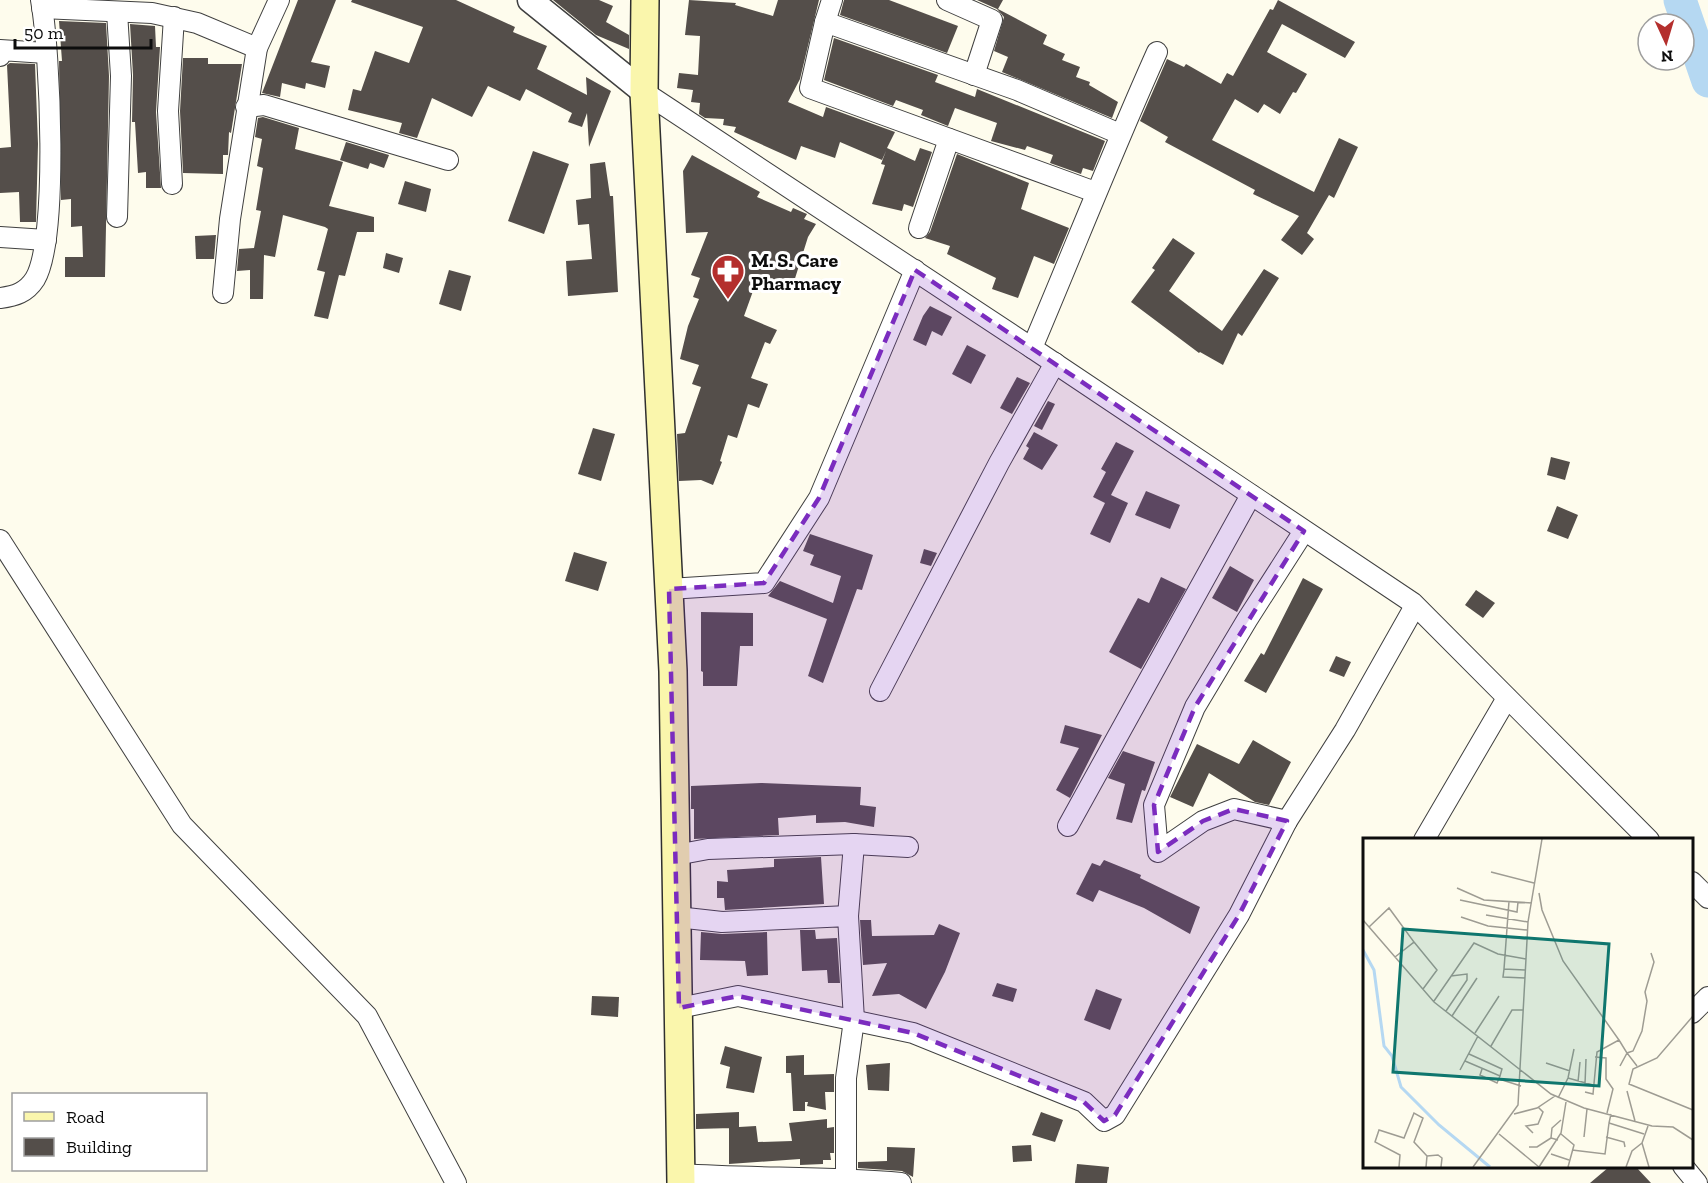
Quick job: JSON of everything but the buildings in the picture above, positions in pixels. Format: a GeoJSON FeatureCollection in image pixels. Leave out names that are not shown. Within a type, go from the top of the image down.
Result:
{"type":"FeatureCollection","features":[{"type":"Feature","properties":{"kind":"main road"},"geometry":{"type":"LineString","coordinates":[[645,0],[644,92],[669,589],[681,1179]]}},
{"type":"Feature","properties":{"kind":"street"},"geometry":{"type":"LineString","coordinates":[[223,293],[246,107],[257,48],[279,0]]}},
{"type":"Feature","properties":{"kind":"street"},"geometry":{"type":"LineString","coordinates":[[530,0],[644,92],[1055,363],[1415,606],[1647,838]]}},
{"type":"Feature","properties":{"kind":"street"},"geometry":{"type":"LineString","coordinates":[[947,0],[992,20],[974,75]]}},
{"type":"Feature","properties":{"kind":"street"},"geometry":{"type":"LineString","coordinates":[[829,1],[810,88],[1095,192]]}},
{"type":"Feature","properties":{"kind":"street"},"geometry":{"type":"LineString","coordinates":[[0,298],[15,296],[27,289],[36,278],[46,240],[49,216],[49,133],[42,4],[117,12],[152,13],[174,17],[197,22],[257,48]]}},
{"type":"Feature","properties":{"kind":"street"},"geometry":{"type":"LineString","coordinates":[[117,12],[121,76],[117,217]]}},
{"type":"Feature","properties":{"kind":"street"},"geometry":{"type":"LineString","coordinates":[[172,184],[168,111],[174,17]]}},
{"type":"Feature","properties":{"kind":"street"},"geometry":{"type":"LineString","coordinates":[[825,22],[974,75],[1120,134]]}},
{"type":"Feature","properties":{"kind":"street"},"geometry":{"type":"LineString","coordinates":[[0,56],[0,50],[46,53]]}},
{"type":"Feature","properties":{"kind":"street"},"geometry":{"type":"LineString","coordinates":[[1032,348],[1075,247],[1095,192],[1158,52]]}},
{"type":"Feature","properties":{"kind":"street"},"geometry":{"type":"LineString","coordinates":[[246,107],[264,105],[448,160]]}},
{"type":"Feature","properties":{"kind":"street"},"geometry":{"type":"LineString","coordinates":[[919,228],[949,139]]}},
{"type":"Feature","properties":{"kind":"street"},"geometry":{"type":"LineString","coordinates":[[0,237],[46,240]]}},
{"type":"Feature","properties":{"kind":"street"},"geometry":{"type":"LineString","coordinates":[[669,589],[764,583],[819,498],[915,270]]}},
{"type":"Feature","properties":{"kind":"street"},"geometry":{"type":"LineString","coordinates":[[880,691],[999,463],[1055,363]]}},
{"type":"Feature","properties":{"kind":"street"},"geometry":{"type":"LineString","coordinates":[[1068,826],[1251,495]]}},
{"type":"Feature","properties":{"kind":"street"},"geometry":{"type":"LineString","coordinates":[[1287,821],[1234,809],[1203,821],[1158,852],[1154,805],[1195,707],[1246,620],[1304,531]]}},
{"type":"Feature","properties":{"kind":"street"},"geometry":{"type":"LineString","coordinates":[[0,540],[182,825],[367,1016],[456,1183]]}},
{"type":"Feature","properties":{"kind":"street"},"geometry":{"type":"LineString","coordinates":[[679,1008],[738,996],[913,1032],[1084,1102],[1104,1121],[1115,1115],[1239,915],[1287,821],[1344,730],[1415,606]]}},
{"type":"Feature","properties":{"kind":"street"},"geometry":{"type":"LineString","coordinates":[[1425,838],[1507,698]]}},
{"type":"Feature","properties":{"kind":"street"},"geometry":{"type":"LineString","coordinates":[[676,855],[708,849],[854,844],[908,847]]}},
{"type":"Feature","properties":{"kind":"street"},"geometry":{"type":"LineString","coordinates":[[846,1180],[846,1078],[854,1020],[848,916],[854,844]]}},
{"type":"Feature","properties":{"kind":"street"},"geometry":{"type":"LineString","coordinates":[[1693,883],[1708,898]]}},
{"type":"Feature","properties":{"kind":"street"},"geometry":{"type":"LineString","coordinates":[[677,917],[722,922],[775,917],[848,916]]}},
{"type":"Feature","properties":{"kind":"street"},"geometry":{"type":"LineString","coordinates":[[1693,1012],[1708,997]]}},
{"type":"Feature","properties":{"kind":"street"},"geometry":{"type":"LineString","coordinates":[[1684,1168],[1696,1183]]}},
{"type":"Feature","properties":{"kind":"street"},"geometry":{"type":"LineString","coordinates":[[681,1179],[736,1178],[901,1183]]}},
{"type":"Feature","properties":{"kind":"highlighted area"},"geometry":{"type":"Polygon","coordinates":[[[915,270],[1304,531],[1195,707],[1154,805],[1158,852],[1203,821],[1234,809],[1287,821],[1239,915],[1115,1115],[1104,1121],[1084,1102],[913,1033],[738,996],[679,1008],[669,589],[764,583],[819,498],[915,270]]]}},
{"type":"Feature","properties":{"kind":"waterway"},"geometry":{"type":"LineString","coordinates":[[1680,0],[1708,81]]}},
{"type":"Feature","properties":{"kind":"place","name":"M. S. Care Pharmacy"},"geometry":{"type":"Point","coordinates":[728,300]}}]}
